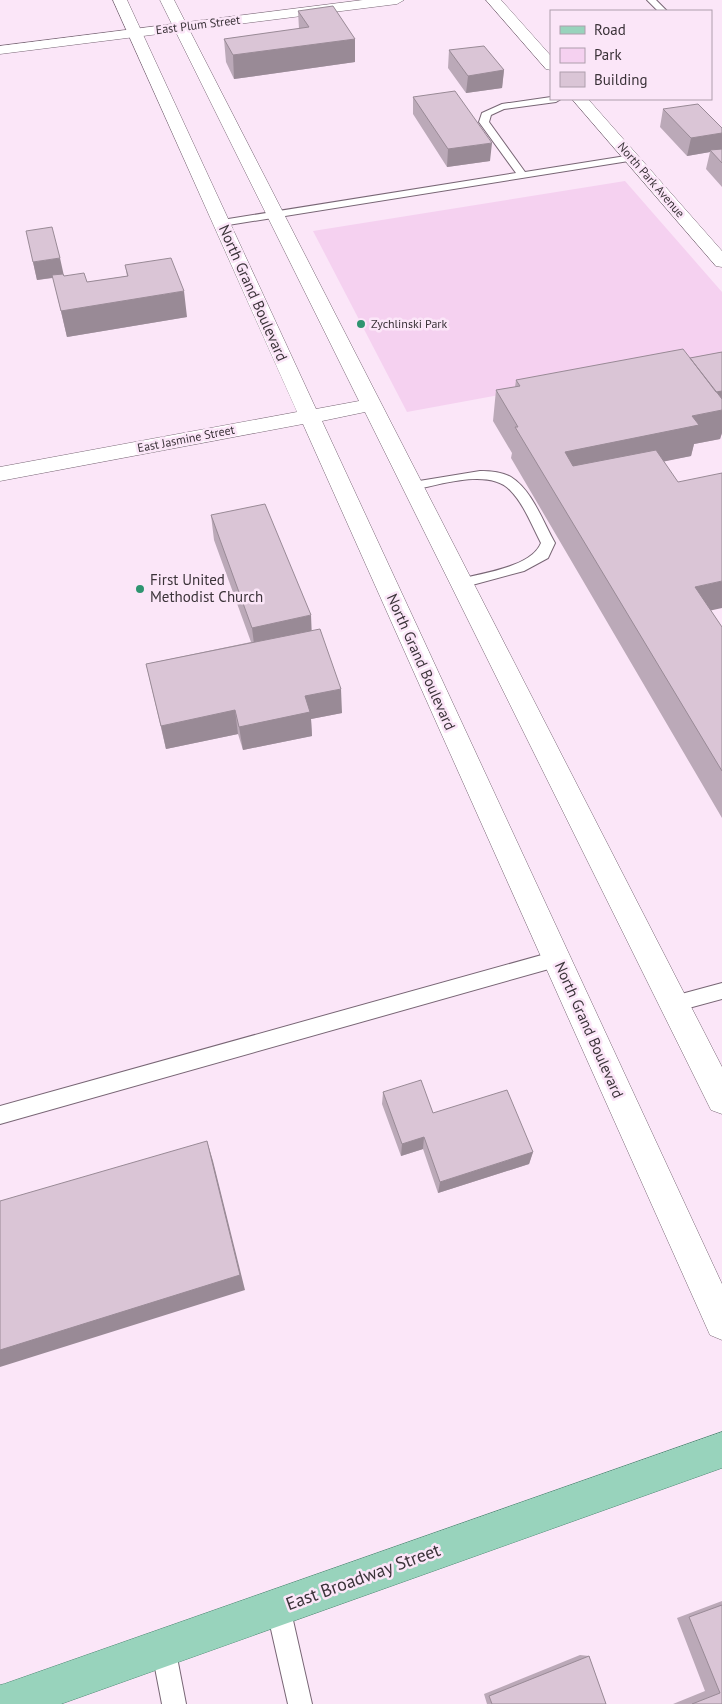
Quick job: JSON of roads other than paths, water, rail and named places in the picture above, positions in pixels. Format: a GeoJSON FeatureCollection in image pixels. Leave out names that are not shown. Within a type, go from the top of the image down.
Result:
{"type":"FeatureCollection","features":[{"type":"Feature","properties":{"kind":"main road","name":"East Broadway Street"},"geometry":{"type":"LineString","coordinates":[[4,1704],[722,1450]]}},
{"type":"Feature","properties":{"kind":"street","name":"North Grand Boulevard"},"geometry":{"type":"LineString","coordinates":[[120,0],[722,1323]]}},
{"type":"Feature","properties":{"kind":"street"},"geometry":{"type":"LineString","coordinates":[[167,0],[722,1098]]}},
{"type":"Feature","properties":{"kind":"street","name":"East Plum Street"},"geometry":{"type":"LineString","coordinates":[[0,50],[397,0]]}},
{"type":"Feature","properties":{"kind":"street"},"geometry":{"type":"LineString","coordinates":[[493,0],[550,65]]}},
{"type":"Feature","properties":{"kind":"street","name":"North Park Avenue"},"geometry":{"type":"LineString","coordinates":[[581,100],[722,262]]}},
{"type":"Feature","properties":{"kind":"street","name":"East Jasmine Street"},"geometry":{"type":"LineString","coordinates":[[0,474],[371,405]]}},
{"type":"Feature","properties":{"kind":"lane"},"geometry":{"type":"LineString","coordinates":[[651,0],[662,10]]}},
{"type":"Feature","properties":{"kind":"lane"},"geometry":{"type":"LineString","coordinates":[[522,175],[484,122],[487,113],[502,107],[550,100]]}},
{"type":"Feature","properties":{"kind":"lane"},"geometry":{"type":"LineString","coordinates":[[222,223],[632,158]]}},
{"type":"Feature","properties":{"kind":"lane"},"geometry":{"type":"LineString","coordinates":[[413,486],[476,475],[500,476],[513,485],[548,542],[543,555],[520,568],[461,582]]}},
{"type":"Feature","properties":{"kind":"lane"},"geometry":{"type":"LineString","coordinates":[[0,1115],[556,960]]}},
{"type":"Feature","properties":{"kind":"lane"},"geometry":{"type":"LineString","coordinates":[[674,1004],[722,991]]}},
{"type":"Feature","properties":{"kind":"lane"},"geometry":{"type":"LineString","coordinates":[[278,1607],[300,1704]]}},
{"type":"Feature","properties":{"kind":"lane"},"geometry":{"type":"LineString","coordinates":[[163,1647],[174,1704]]}},
{"type":"Feature","properties":{"kind":"place","name":"Zychlinski Park"},"geometry":{"type":"Point","coordinates":[361,324]}},
{"type":"Feature","properties":{"kind":"place","name":"First United Methodist Church"},"geometry":{"type":"Point","coordinates":[140,589]}}]}
